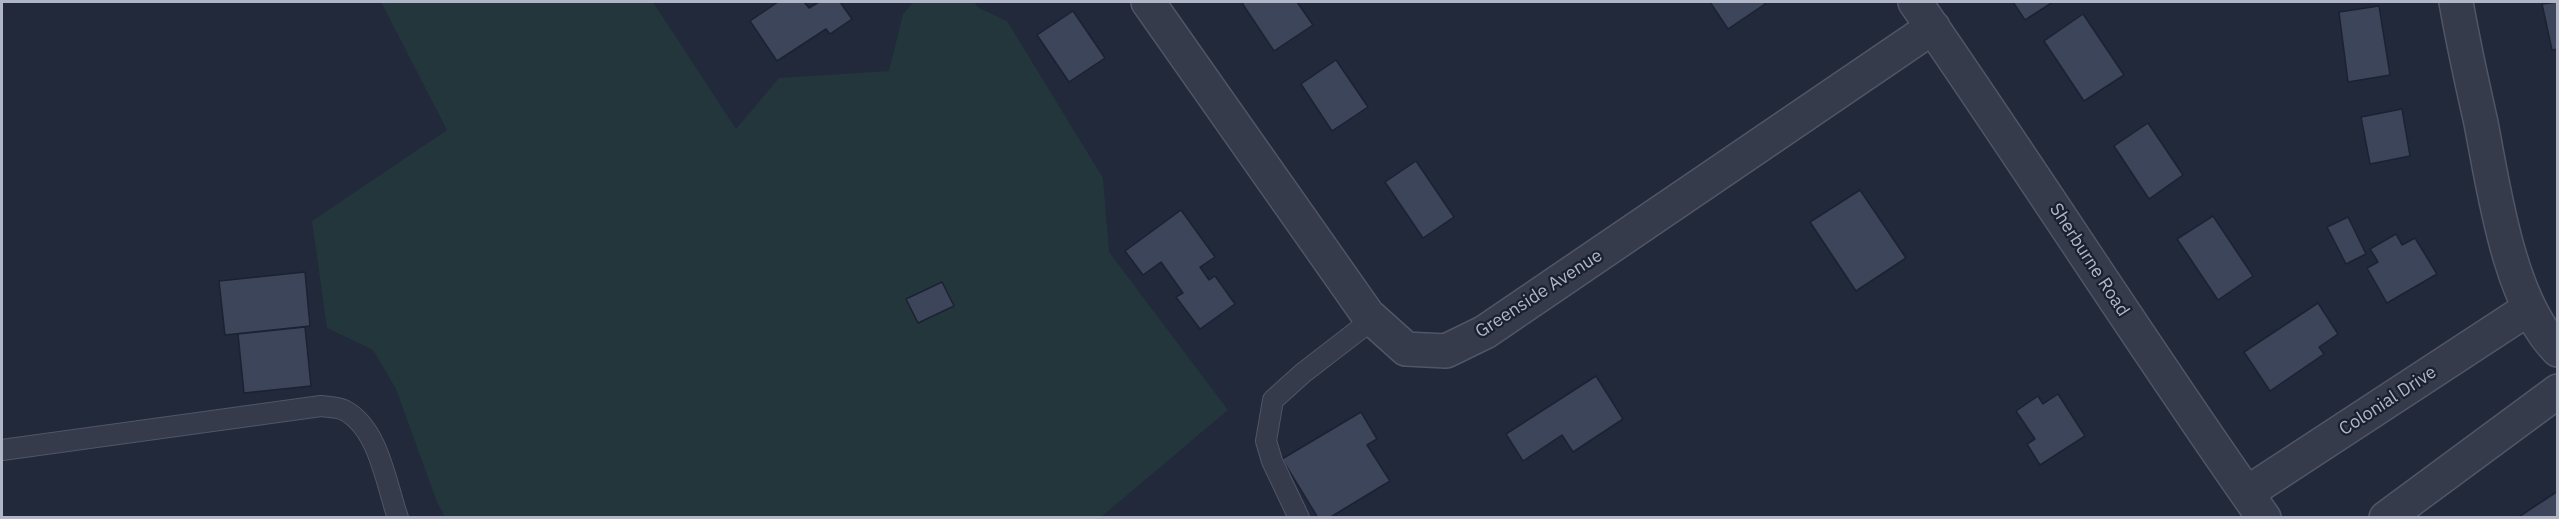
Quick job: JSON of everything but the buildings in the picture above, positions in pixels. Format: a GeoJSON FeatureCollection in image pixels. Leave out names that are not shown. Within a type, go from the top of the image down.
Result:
{"type":"FeatureCollection","features":[{"type":"Feature","properties":{"kind":"street","name":"Greenside Avenue"},"geometry":{"type":"LineString","coordinates":[[1148,2],[1368,315],[1406,349],[1446,351],[1485,332],[1924,14]]}},
{"type":"Feature","properties":{"kind":"street"},"geometry":{"type":"LineString","coordinates":[[2457,2],[2495,194],[2517,278],[2528,309],[2558,350]]}},
{"type":"Feature","properties":{"kind":"street","name":"Sherburne Road"},"geometry":{"type":"LineString","coordinates":[[1924,14],[2255,505]]}},
{"type":"Feature","properties":{"kind":"street","name":"Colonial Drive"},"geometry":{"type":"LineString","coordinates":[[2255,505],[2528,309]]}},
{"type":"Feature","properties":{"kind":"street"},"geometry":{"type":"LineString","coordinates":[[2386,518],[2558,391]]}},
{"type":"Feature","properties":{"kind":"lane"},"geometry":{"type":"LineString","coordinates":[[1299,518],[1272,461],[1266,441],[1273,400],[1303,373],[1373,319]]}},
{"type":"Feature","properties":{"kind":"lane"},"geometry":{"type":"LineString","coordinates":[[2,450],[321,406],[343,409],[358,422],[375,443],[398,518]]}},
{"type":"Feature","properties":{"kind":"shaded area"},"geometry":{"type":"Polygon","coordinates":[[[381,2],[653,2],[736,129],[779,78],[889,71],[903,14],[914,2],[974,2],[979,8],[1007,21],[1103,178],[1109,252],[1228,410],[1101,517],[445,517],[437,502],[396,389],[373,350],[327,328],[312,221],[447,130],[381,2]]]}}]}
